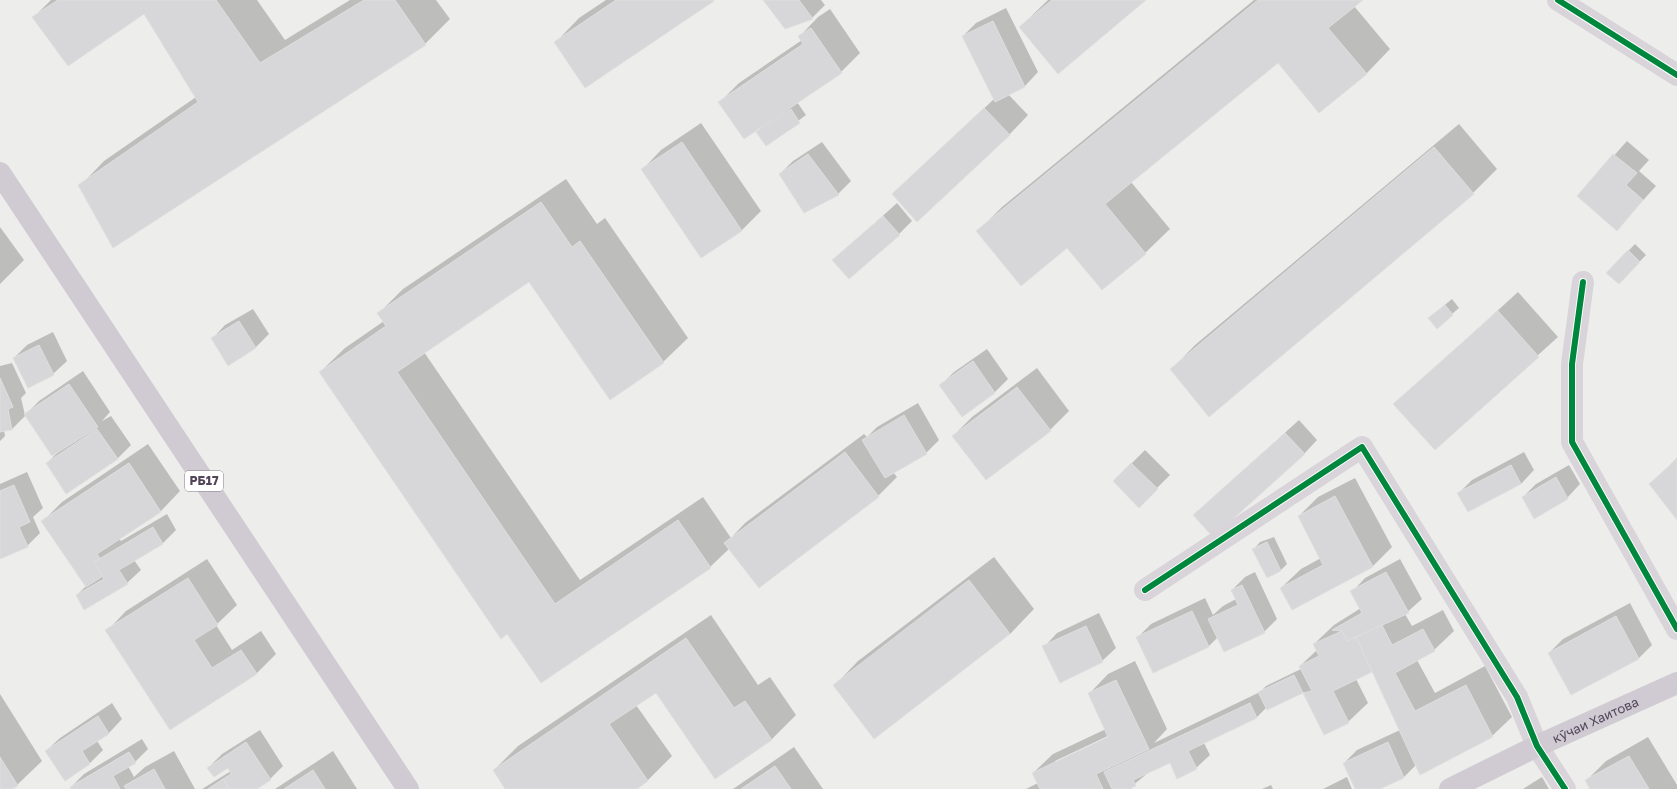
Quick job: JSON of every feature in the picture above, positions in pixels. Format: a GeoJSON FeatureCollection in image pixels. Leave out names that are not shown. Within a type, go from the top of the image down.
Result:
{"type":"FeatureCollection","features":[{"type":"Feature","properties":{"kind":"main road","name":"РБ17"},"geometry":{"type":"LineString","coordinates":[[0,173],[408,789]]}},
{"type":"Feature","properties":{"kind":"main road","name":"кӯчаи Хаитова"},"geometry":{"type":"LineString","coordinates":[[1450,789],[1537,746],[1677,683]]}},
{"type":"Feature","properties":{"kind":"street"},"geometry":{"type":"LineString","coordinates":[[1558,0],[1677,75]]}},
{"type":"Feature","properties":{"kind":"street"},"geometry":{"type":"LineString","coordinates":[[1583,282],[1572,364],[1572,442],[1677,629]]}},
{"type":"Feature","properties":{"kind":"street"},"geometry":{"type":"LineString","coordinates":[[1145,590],[1362,447],[1517,697],[1537,746],[1565,789]]}},
{"type":"Feature","properties":{"kind":"building"},"geometry":{"type":"Polygon","coordinates":[[[58,0],[216,0],[260,63],[364,0],[395,0],[426,45],[113,248],[78,185],[198,102],[144,14],[68,66],[32,17],[58,0]]]}},
{"type":"Feature","properties":{"kind":"building"},"geometry":{"type":"Polygon","coordinates":[[[616,0],[714,1],[585,88],[554,42],[616,0]]]}},
{"type":"Feature","properties":{"kind":"building"},"geometry":{"type":"Polygon","coordinates":[[[763,0],[799,0],[813,19],[785,29],[763,0]]]}},
{"type":"Feature","properties":{"kind":"building"},"geometry":{"type":"Polygon","coordinates":[[[1052,0],[1146,0],[1058,74],[1019,27],[1052,0]]]}},
{"type":"Feature","properties":{"kind":"building"},"geometry":{"type":"Polygon","coordinates":[[[1258,0],[1363,0],[1328,28],[1367,74],[1319,113],[1278,63],[1105,204],[1146,254],[1102,290],[1067,248],[1021,286],[976,231],[1258,0]]]}},
{"type":"Feature","properties":{"kind":"building"},"geometry":{"type":"Polygon","coordinates":[[[993,21],[1025,87],[995,102],[962,36],[993,21]]]}},
{"type":"Feature","properties":{"kind":"building"},"geometry":{"type":"Polygon","coordinates":[[[811,28],[842,73],[744,139],[718,102],[803,44],[798,36],[811,28]]]}},
{"type":"Feature","properties":{"kind":"building"},"geometry":{"type":"Polygon","coordinates":[[[984,108],[1010,135],[917,222],[892,194],[984,108]]]}},
{"type":"Feature","properties":{"kind":"building"},"geometry":{"type":"Polygon","coordinates":[[[791,109],[800,123],[766,146],[756,132],[791,109]]]}},
{"type":"Feature","properties":{"kind":"building"},"geometry":{"type":"Polygon","coordinates":[[[682,142],[742,231],[701,258],[641,169],[682,142]]]}},
{"type":"Feature","properties":{"kind":"building"},"geometry":{"type":"Polygon","coordinates":[[[1434,147],[1474,194],[1209,417],[1170,369],[1434,147]]]}},
{"type":"Feature","properties":{"kind":"building"},"geometry":{"type":"Polygon","coordinates":[[[808,154],[839,195],[804,213],[779,174],[808,154]]]}},
{"type":"Feature","properties":{"kind":"building"},"geometry":{"type":"Polygon","coordinates":[[[1613,154],[1637,173],[1626,185],[1643,200],[1617,231],[1577,196],[1613,154]]]}},
{"type":"Feature","properties":{"kind":"building"},"geometry":{"type":"Polygon","coordinates":[[[541,202],[572,247],[580,241],[664,363],[610,400],[529,282],[397,372],[555,604],[678,520],[711,568],[541,683],[507,634],[501,639],[319,372],[386,326],[377,313],[541,202]]]}},
{"type":"Feature","properties":{"kind":"building"},"geometry":{"type":"Polygon","coordinates":[[[883,216],[900,235],[849,279],[832,260],[883,216]]]}},
{"type":"Feature","properties":{"kind":"building"},"geometry":{"type":"Polygon","coordinates":[[[1628,250],[1640,262],[1619,284],[1606,273],[1628,250]]]}},
{"type":"Feature","properties":{"kind":"building"},"geometry":{"type":"Polygon","coordinates":[[[1445,305],[1453,315],[1437,329],[1428,318],[1445,305]]]}},
{"type":"Feature","properties":{"kind":"building"},"geometry":{"type":"Polygon","coordinates":[[[1498,311],[1539,357],[1435,450],[1393,404],[1498,311]]]}},
{"type":"Feature","properties":{"kind":"building"},"geometry":{"type":"Polygon","coordinates":[[[239,321],[256,348],[228,366],[211,338],[239,321]]]}},
{"type":"Feature","properties":{"kind":"building"},"geometry":{"type":"Polygon","coordinates":[[[39,345],[54,375],[28,388],[13,358],[39,345]]]}},
{"type":"Feature","properties":{"kind":"building"},"geometry":{"type":"Polygon","coordinates":[[[973,361],[995,393],[962,417],[939,385],[973,361]]]}},
{"type":"Feature","properties":{"kind":"building"},"geometry":{"type":"Polygon","coordinates":[[[0,378],[13,407],[8,409],[12,430],[0,432],[0,378]]]}},
{"type":"Feature","properties":{"kind":"building"},"geometry":{"type":"Polygon","coordinates":[[[69,384],[98,427],[52,456],[24,414],[69,384]]]}},
{"type":"Feature","properties":{"kind":"building"},"geometry":{"type":"Polygon","coordinates":[[[1017,387],[1051,431],[986,480],[952,436],[1017,387]]]}},
{"type":"Feature","properties":{"kind":"building"},"geometry":{"type":"Polygon","coordinates":[[[904,415],[927,454],[885,478],[862,440],[904,415]]]}},
{"type":"Feature","properties":{"kind":"building"},"geometry":{"type":"Polygon","coordinates":[[[97,429],[118,459],[66,494],[46,463],[97,429]]]}},
{"type":"Feature","properties":{"kind":"building"},"geometry":{"type":"Polygon","coordinates":[[[1285,433],[1305,454],[1213,537],[1193,515],[1285,433]]]}},
{"type":"Feature","properties":{"kind":"building"},"geometry":{"type":"Polygon","coordinates":[[[845,452],[879,497],[759,588],[724,543],[845,452]]]}},
{"type":"Feature","properties":{"kind":"building"},"geometry":{"type":"Polygon","coordinates":[[[1677,459],[1677,520],[1649,484],[1677,459]]]}},
{"type":"Feature","properties":{"kind":"building"},"geometry":{"type":"Polygon","coordinates":[[[129,463],[161,512],[97,554],[109,572],[86,587],[41,521],[129,463]]]}},
{"type":"Feature","properties":{"kind":"building"},"geometry":{"type":"Polygon","coordinates":[[[1131,463],[1158,489],[1139,508],[1113,481],[1131,463]]]}},
{"type":"Feature","properties":{"kind":"building"},"geometry":{"type":"Polygon","coordinates":[[[1511,465],[1521,484],[1468,512],[1457,493],[1511,465]]]}},
{"type":"Feature","properties":{"kind":"building"},"geometry":{"type":"Polygon","coordinates":[[[1556,477],[1568,499],[1534,519],[1522,497],[1556,477]]]}},
{"type":"Feature","properties":{"kind":"building"},"geometry":{"type":"Polygon","coordinates":[[[14,485],[30,522],[19,527],[28,547],[0,559],[0,491],[14,485]]]}},
{"type":"Feature","properties":{"kind":"building"},"geometry":{"type":"Polygon","coordinates":[[[1335,496],[1373,567],[1292,610],[1280,588],[1323,565],[1298,516],[1335,496]]]}},
{"type":"Feature","properties":{"kind":"building"},"geometry":{"type":"Polygon","coordinates":[[[153,527],[163,544],[119,570],[128,584],[84,610],[76,595],[104,579],[94,562],[153,527]]]}},
{"type":"Feature","properties":{"kind":"building"},"geometry":{"type":"Polygon","coordinates":[[[1267,542],[1281,571],[1267,578],[1252,549],[1267,542]]]}},
{"type":"Feature","properties":{"kind":"building"},"geometry":{"type":"Polygon","coordinates":[[[1386,572],[1409,613],[1347,641],[1342,631],[1332,630],[1362,613],[1350,591],[1386,572]]]}},
{"type":"Feature","properties":{"kind":"building"},"geometry":{"type":"Polygon","coordinates":[[[188,578],[218,625],[194,640],[212,668],[241,650],[257,674],[170,730],[105,630],[188,578]]]}},
{"type":"Feature","properties":{"kind":"building"},"geometry":{"type":"Polygon","coordinates":[[[969,580],[1010,634],[874,739],[833,685],[969,580]]]}},
{"type":"Feature","properties":{"kind":"building"},"geometry":{"type":"Polygon","coordinates":[[[1242,585],[1265,633],[1224,652],[1208,619],[1238,605],[1231,590],[1242,585]]]}},
{"type":"Feature","properties":{"kind":"building"},"geometry":{"type":"Polygon","coordinates":[[[1192,611],[1209,647],[1153,673],[1136,637],[1192,611]]]}},
{"type":"Feature","properties":{"kind":"building"},"geometry":{"type":"Polygon","coordinates":[[[1616,616],[1639,659],[1571,695],[1548,653],[1616,616]]]}},
{"type":"Feature","properties":{"kind":"building"},"geometry":{"type":"Polygon","coordinates":[[[1382,625],[1392,645],[1423,629],[1435,651],[1395,673],[1415,711],[1466,685],[1493,737],[1420,775],[1356,637],[1382,625]]]}},
{"type":"Feature","properties":{"kind":"building"},"geometry":{"type":"Polygon","coordinates":[[[1086,626],[1103,662],[1060,683],[1042,646],[1086,626]]]}},
{"type":"Feature","properties":{"kind":"building"},"geometry":{"type":"Polygon","coordinates":[[[1342,631],[1347,641],[1356,637],[1372,672],[1333,691],[1349,723],[1324,735],[1303,693],[1312,691],[1299,666],[1319,656],[1313,644],[1342,631]]]}},
{"type":"Feature","properties":{"kind":"building"},"geometry":{"type":"Polygon","coordinates":[[[686,638],[734,708],[745,701],[772,740],[715,779],[656,693],[609,724],[648,781],[637,789],[505,789],[493,770],[686,638]]]}},
{"type":"Feature","properties":{"kind":"building"},"geometry":{"type":"Polygon","coordinates":[[[1294,675],[1303,693],[1267,710],[1258,692],[1294,675]]]}},
{"type":"Feature","properties":{"kind":"building"},"geometry":{"type":"Polygon","coordinates":[[[1116,680],[1149,749],[1096,774],[1103,789],[1040,789],[1032,773],[1108,737],[1088,693],[1116,680]]]}},
{"type":"Feature","properties":{"kind":"building"},"geometry":{"type":"Polygon","coordinates":[[[1250,703],[1257,718],[1188,751],[1197,769],[1177,779],[1170,763],[1133,780],[1136,786],[1130,789],[1112,789],[1104,772],[1250,703]]]}},
{"type":"Feature","properties":{"kind":"building"},"geometry":{"type":"Polygon","coordinates":[[[98,716],[109,734],[82,751],[90,764],[65,781],[45,751],[98,716]]]}},
{"type":"Feature","properties":{"kind":"building"},"geometry":{"type":"Polygon","coordinates":[[[246,742],[271,780],[257,789],[229,789],[223,779],[231,774],[228,768],[214,777],[207,768],[246,742]]]}},
{"type":"Feature","properties":{"kind":"building"},"geometry":{"type":"Polygon","coordinates":[[[1388,742],[1404,778],[1380,789],[1355,789],[1343,763],[1388,742]]]}},
{"type":"Feature","properties":{"kind":"building"},"geometry":{"type":"Polygon","coordinates":[[[129,752],[136,763],[113,776],[120,789],[71,789],[70,787],[129,752]]]}},
{"type":"Feature","properties":{"kind":"building"},"geometry":{"type":"Polygon","coordinates":[[[1629,756],[1649,789],[1590,789],[1585,780],[1629,756]]]}},
{"type":"Feature","properties":{"kind":"building"},"geometry":{"type":"Polygon","coordinates":[[[0,757],[18,786],[12,789],[0,789],[0,757]]]}},
{"type":"Feature","properties":{"kind":"building"},"geometry":{"type":"Polygon","coordinates":[[[775,766],[791,789],[741,789],[775,766]]]}},
{"type":"Feature","properties":{"kind":"building"},"geometry":{"type":"Polygon","coordinates":[[[154,769],[165,789],[126,789],[124,786],[154,769]]]}},
{"type":"Feature","properties":{"kind":"building"},"geometry":{"type":"Polygon","coordinates":[[[313,770],[325,789],[284,789],[313,770]]]}},
{"type":"Feature","properties":{"kind":"building"},"geometry":{"type":"Polygon","coordinates":[[[223,779],[229,789],[208,789],[223,779]]]}},
{"type":"Feature","properties":{"kind":"cycle path"},"geometry":{"type":"LineString","coordinates":[[1558,0],[1677,75]]}},
{"type":"Feature","properties":{"kind":"cycle path"},"geometry":{"type":"LineString","coordinates":[[1583,282],[1572,364],[1572,442],[1677,629]]}},
{"type":"Feature","properties":{"kind":"cycle path"},"geometry":{"type":"LineString","coordinates":[[1145,590],[1362,447],[1517,697],[1537,746],[1565,789]]}}]}
